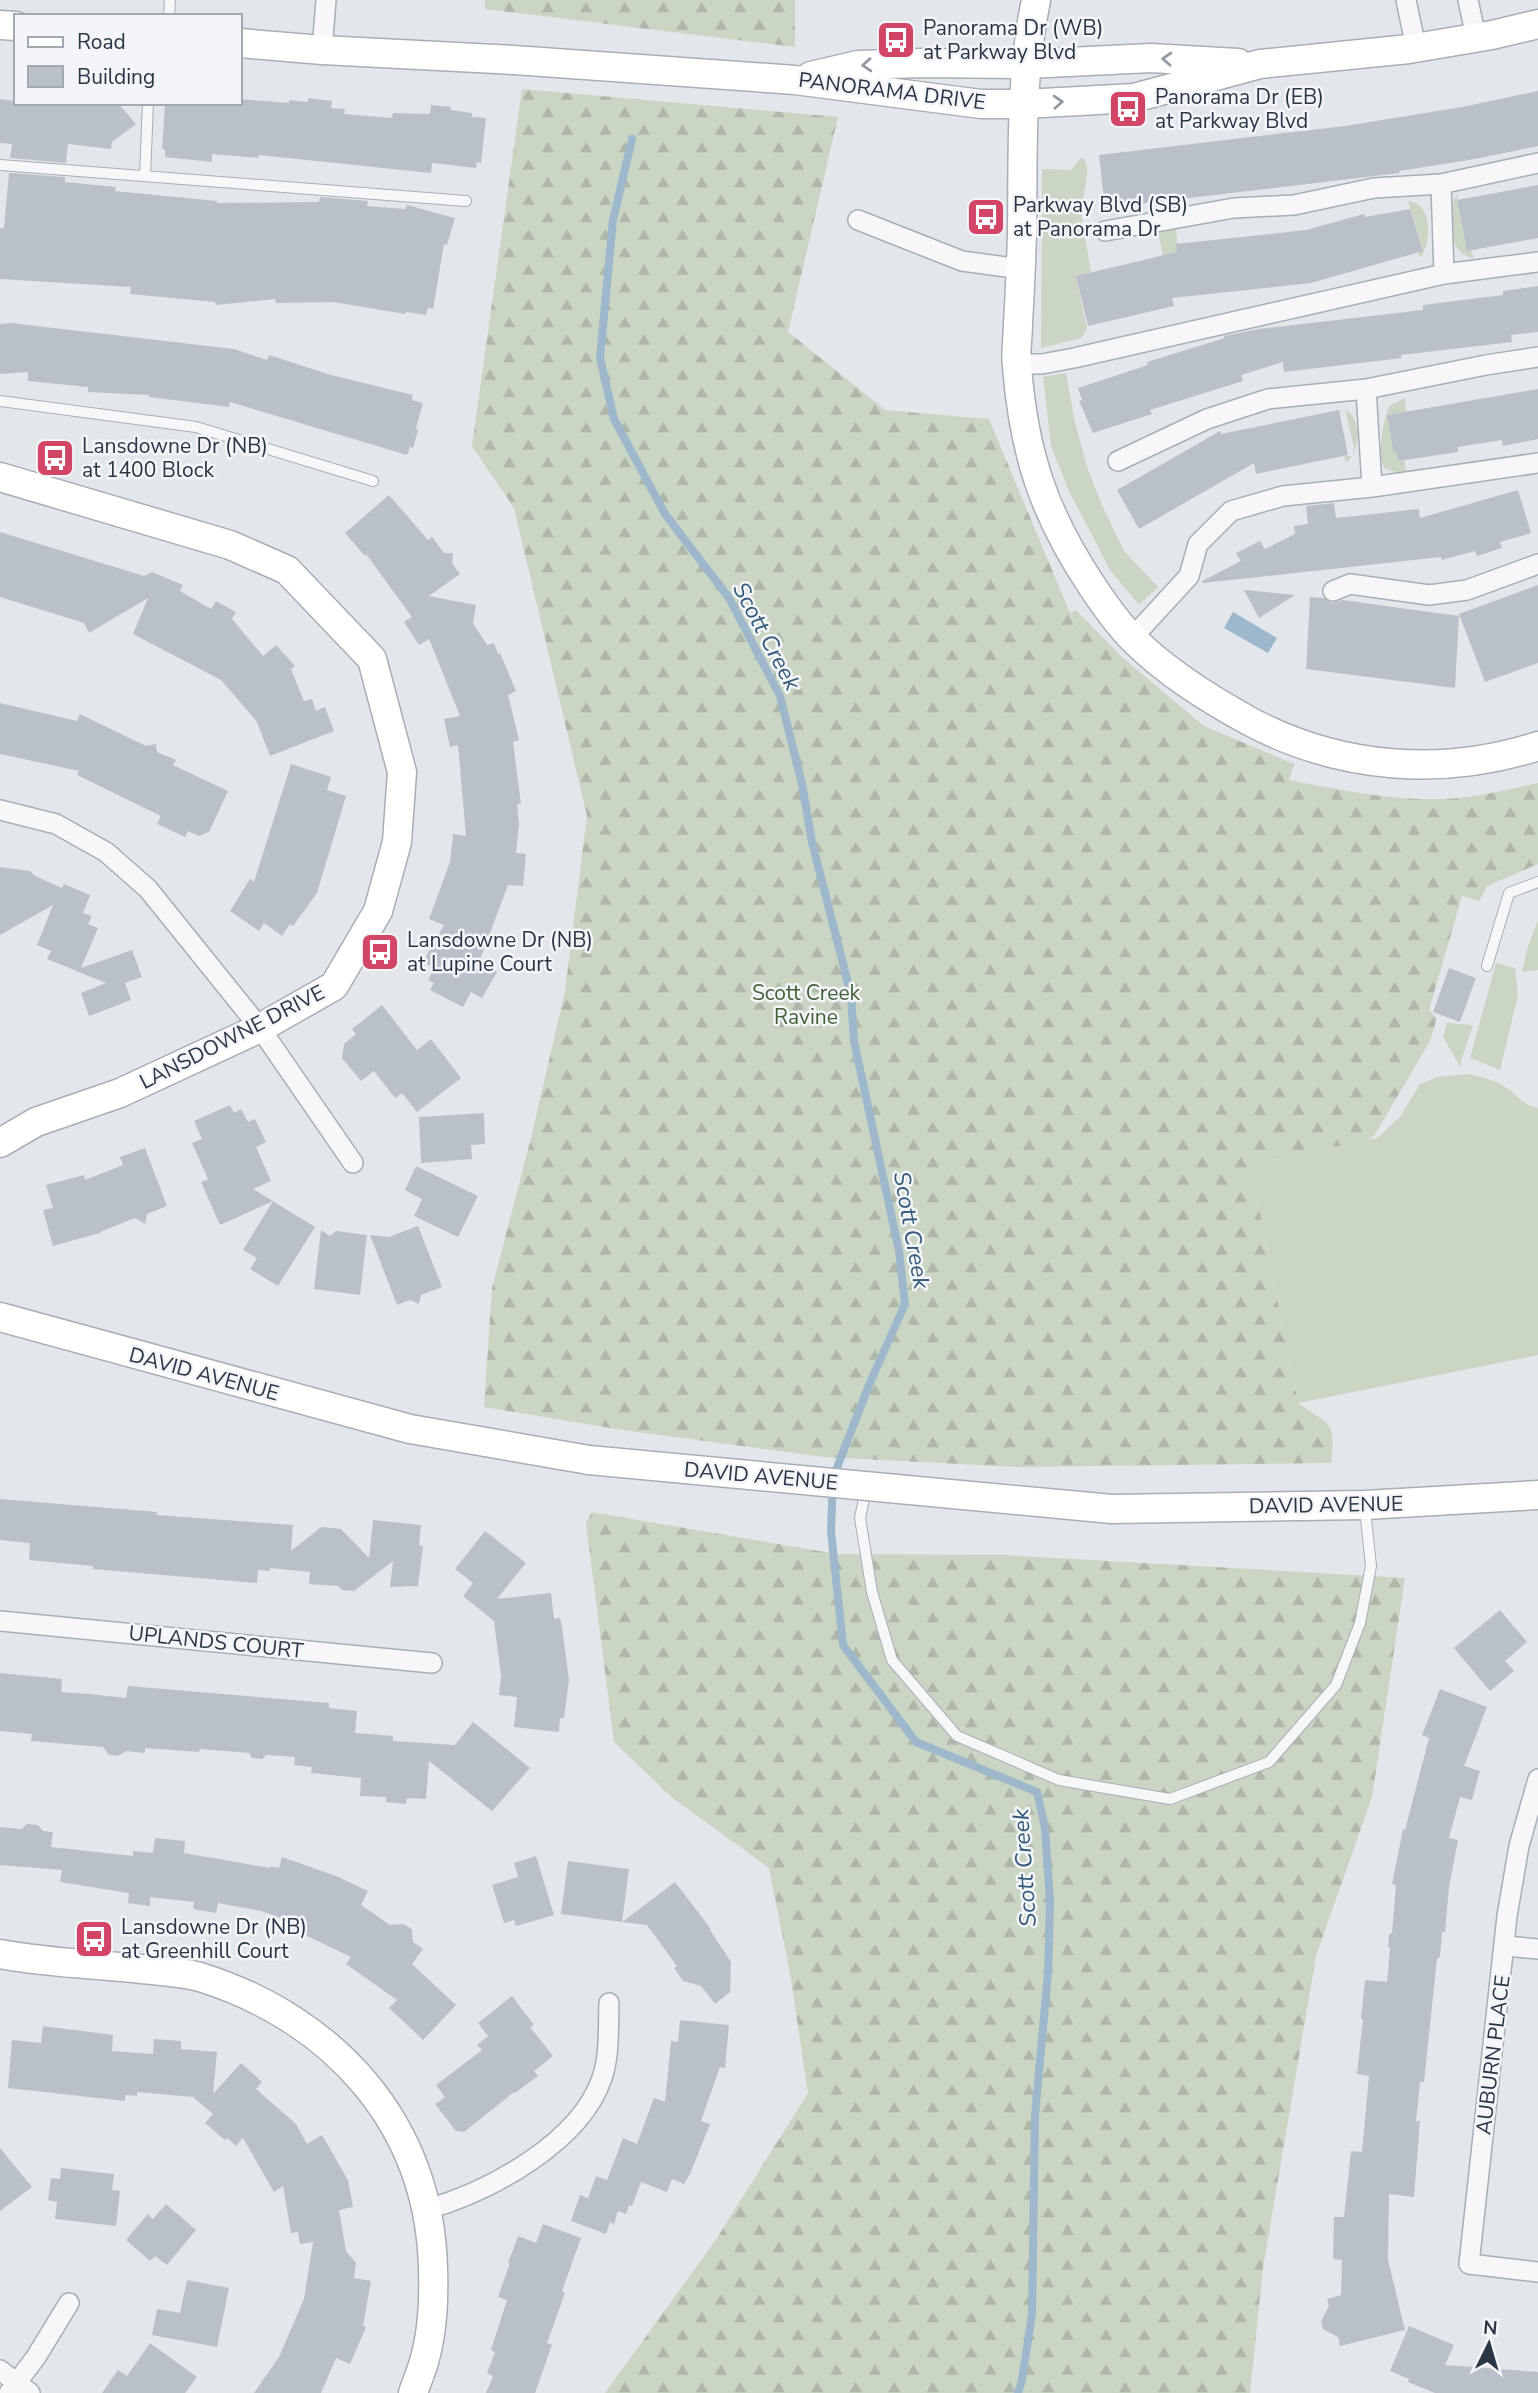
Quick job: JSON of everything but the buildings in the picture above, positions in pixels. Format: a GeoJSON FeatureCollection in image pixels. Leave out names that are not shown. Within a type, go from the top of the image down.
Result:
{"type":"FeatureCollection","features":[{"type":"Feature","properties":{"kind":"street"},"geometry":{"type":"LineString","coordinates":[[322,50],[326,0]]}},
{"type":"Feature","properties":{"kind":"street"},"geometry":{"type":"LineString","coordinates":[[1036,0],[1024,104],[1016,364],[1025,437],[1052,518],[1085,576],[1132,638],[1171,672],[1211,701],[1264,729],[1311,748],[1410,766],[1458,764],[1507,757],[1538,746]]}},
{"type":"Feature","properties":{"kind":"street"},"geometry":{"type":"LineString","coordinates":[[1406,0],[1416,48]]}},
{"type":"Feature","properties":{"kind":"street"},"geometry":{"type":"LineString","coordinates":[[1468,0],[1476,37]]}},
{"type":"Feature","properties":{"kind":"street","name":"PANORAMA DRIVE"},"geometry":{"type":"LineString","coordinates":[[242,43],[795,80],[981,104],[1024,104],[1134,98],[1260,64],[1416,48],[1538,24]]}},
{"type":"Feature","properties":{"kind":"street"},"geometry":{"type":"LineString","coordinates":[[795,80],[858,65],[1027,64],[1151,58],[1260,64]]}},
{"type":"Feature","properties":{"kind":"street"},"geometry":{"type":"LineString","coordinates":[[1105,231],[1234,208],[1294,205],[1374,188],[1441,184],[1538,163]]}},
{"type":"Feature","properties":{"kind":"street"},"geometry":{"type":"LineString","coordinates":[[1441,184],[1444,274]]}},
{"type":"Feature","properties":{"kind":"street"},"geometry":{"type":"LineString","coordinates":[[858,220],[962,261],[1021,269]]}},
{"type":"Feature","properties":{"kind":"street"},"geometry":{"type":"LineString","coordinates":[[1016,364],[1042,364],[1074,358],[1444,274],[1538,262]]}},
{"type":"Feature","properties":{"kind":"street"},"geometry":{"type":"LineString","coordinates":[[1118,461],[1207,419],[1268,399],[1366,389],[1538,357]]}},
{"type":"Feature","properties":{"kind":"street"},"geometry":{"type":"LineString","coordinates":[[1366,389],[1372,487]]}},
{"type":"Feature","properties":{"kind":"street"},"geometry":{"type":"LineString","coordinates":[[1132,638],[1189,576],[1198,544],[1231,511],[1283,496],[1536,469]]}},
{"type":"Feature","properties":{"kind":"street","name":"LANSDOWNE DRIVE"},"geometry":{"type":"LineString","coordinates":[[0,477],[230,545],[287,570],[372,659],[402,772],[397,842],[378,911],[334,986],[260,1028],[120,1093],[36,1122],[0,1143]]}},
{"type":"Feature","properties":{"kind":"street"},"geometry":{"type":"LineString","coordinates":[[1333,591],[1350,584],[1429,595],[1467,590],[1538,564]]}},
{"type":"Feature","properties":{"kind":"street"},"geometry":{"type":"LineString","coordinates":[[0,810],[57,824],[106,852],[148,889],[260,1028],[353,1163]]}},
{"type":"Feature","properties":{"kind":"street","name":"DAVID AVENUE"},"geometry":{"type":"LineString","coordinates":[[0,1317],[410,1429],[589,1460],[1112,1509],[1365,1505],[1538,1494]]}},
{"type":"Feature","properties":{"kind":"street","name":"UPLANDS COURT"},"geometry":{"type":"LineString","coordinates":[[0,1620],[432,1663]]}},
{"type":"Feature","properties":{"kind":"street","name":"AUBURN PLACE"},"geometry":{"type":"LineString","coordinates":[[1538,1779],[1519,1846],[1504,1946],[1469,2264],[1538,2272]]}},
{"type":"Feature","properties":{"kind":"street"},"geometry":{"type":"LineString","coordinates":[[1504,1946],[1538,1949]]}},
{"type":"Feature","properties":{"kind":"street"},"geometry":{"type":"LineString","coordinates":[[0,1954],[196,1976],[263,2001],[299,2022],[333,2048],[365,2081],[414,2166],[428,2209],[433,2244],[432,2325],[425,2358],[413,2393]]}},
{"type":"Feature","properties":{"kind":"street"},"geometry":{"type":"LineString","coordinates":[[428,2209],[458,2200],[515,2172],[550,2147],[579,2116],[602,2077],[607,2053],[609,2003]]}},
{"type":"Feature","properties":{"kind":"street"},"geometry":{"type":"LineString","coordinates":[[0,2370],[19,2389],[69,2303]]}},
{"type":"Feature","properties":{"kind":"lane"},"geometry":{"type":"LineString","coordinates":[[145,176],[148,105]]}},
{"type":"Feature","properties":{"kind":"lane"},"geometry":{"type":"LineString","coordinates":[[0,165],[466,201]]}},
{"type":"Feature","properties":{"kind":"lane"},"geometry":{"type":"LineString","coordinates":[[0,401],[196,428],[373,481]]}},
{"type":"Feature","properties":{"kind":"lane"},"geometry":{"type":"LineString","coordinates":[[1487,966],[1509,893],[1538,882]]}},
{"type":"Feature","properties":{"kind":"lane"},"geometry":{"type":"LineString","coordinates":[[868,1476],[860,1518],[872,1591],[892,1660],[957,1736],[1059,1780],[1170,1798],[1269,1762],[1336,1685],[1360,1622],[1371,1566],[1365,1505]]}},
{"type":"Feature","properties":{"kind":"green space"},"geometry":{"type":"Polygon","coordinates":[[[485,0],[795,0],[795,47],[485,9],[485,0]]]}},
{"type":"Feature","properties":{"kind":"green space","name":"Scott Creek Ravine"},"geometry":{"type":"Polygon","coordinates":[[[522,89],[838,117],[788,332],[885,410],[989,419],[1070,613],[1076,610],[1123,658],[1204,726],[1294,764],[1289,780],[1373,795],[1416,799],[1459,798],[1538,783],[1538,864],[1487,886],[1479,901],[1462,896],[1429,1010],[1437,1018],[1430,1041],[1374,1136],[1367,1140],[1250,1164],[1298,1403],[1328,1425],[1332,1438],[1331,1463],[1017,1467],[824,1457],[616,1429],[484,1407],[492,1288],[565,991],[587,816],[514,508],[472,446],[522,89]]]}},
{"type":"Feature","properties":{"kind":"green space"},"geometry":{"type":"Polygon","coordinates":[[[1082,157],[1087,174],[1084,206],[1080,209],[1091,272],[1076,276],[1087,329],[1081,338],[1041,348],[1042,169],[1071,170],[1082,157]]]}},
{"type":"Feature","properties":{"kind":"green space"},"geometry":{"type":"Polygon","coordinates":[[[1458,193],[1467,251],[1471,250],[1474,258],[1465,255],[1453,241],[1451,210],[1458,193]]]}},
{"type":"Feature","properties":{"kind":"green space"},"geometry":{"type":"Polygon","coordinates":[[[1408,201],[1416,203],[1422,209],[1428,225],[1427,243],[1420,258],[1418,252],[1423,250],[1408,201]]]}},
{"type":"Feature","properties":{"kind":"green space"},"geometry":{"type":"Polygon","coordinates":[[[1176,229],[1182,292],[1163,256],[1158,231],[1176,229]]]}},
{"type":"Feature","properties":{"kind":"green space"},"geometry":{"type":"Polygon","coordinates":[[[1066,373],[1087,467],[1102,505],[1124,551],[1158,587],[1139,605],[1110,570],[1068,489],[1051,446],[1043,377],[1066,373]]]}},
{"type":"Feature","properties":{"kind":"green space"},"geometry":{"type":"Polygon","coordinates":[[[1405,398],[1406,412],[1387,415],[1393,451],[1396,451],[1398,461],[1404,460],[1406,471],[1398,473],[1384,468],[1382,437],[1389,406],[1405,398]]]}},
{"type":"Feature","properties":{"kind":"green space"},"geometry":{"type":"Polygon","coordinates":[[[1345,409],[1351,414],[1357,428],[1357,443],[1352,455],[1354,448],[1345,409]]]}},
{"type":"Feature","properties":{"kind":"green space"},"geometry":{"type":"Polygon","coordinates":[[[1538,920],[1538,970],[1522,972],[1528,946],[1538,920]]]}},
{"type":"Feature","properties":{"kind":"green space"},"geometry":{"type":"Polygon","coordinates":[[[1496,963],[1515,968],[1518,995],[1500,1070],[1470,1058],[1496,963]]]}},
{"type":"Feature","properties":{"kind":"green space"},"geometry":{"type":"Polygon","coordinates":[[[1447,1023],[1473,1025],[1461,1068],[1443,1037],[1447,1023]]]}},
{"type":"Feature","properties":{"kind":"green space"},"geometry":{"type":"Polygon","coordinates":[[[1467,1074],[1496,1082],[1528,1105],[1538,1108],[1538,1355],[1298,1403],[1250,1164],[1377,1138],[1410,1108],[1401,1115],[1420,1084],[1437,1077],[1467,1074]]]}},
{"type":"Feature","properties":{"kind":"green space"},"geometry":{"type":"Polygon","coordinates":[[[592,1512],[836,1554],[1005,1555],[1405,1578],[1372,1797],[1316,1956],[1263,2268],[1250,2393],[605,2393],[715,2241],[808,2093],[790,1973],[769,1868],[674,1799],[614,1742],[586,1523],[592,1512]]]}},
{"type":"Feature","properties":{"kind":"water"},"geometry":{"type":"Polygon","coordinates":[[[1233,612],[1277,638],[1268,653],[1224,628],[1233,612]]]}},
{"type":"Feature","properties":{"kind":"waterway","name":"Scott Creek"},"geometry":{"type":"LineString","coordinates":[[632,139],[613,220],[600,358],[614,419],[665,514],[729,598],[780,696],[802,784],[812,842],[851,995],[854,1041],[899,1251],[905,1304],[869,1385],[833,1478],[831,1531],[843,1645],[916,1742],[1037,1792],[1045,1828],[1050,1902],[1048,1973],[1035,2115],[1032,2314],[1018,2393]]}},
{"type":"Feature","properties":{"kind":"place","name":"Panorama Dr (WB) at Parkway Blvd"},"geometry":{"type":"Point","coordinates":[896,40]}},
{"type":"Feature","properties":{"kind":"place","name":"Panorama Dr (EB) at Parkway Blvd"},"geometry":{"type":"Point","coordinates":[1128,109]}},
{"type":"Feature","properties":{"kind":"place","name":"Parkway Blvd (SB) at Panorama Dr"},"geometry":{"type":"Point","coordinates":[986,217]}},
{"type":"Feature","properties":{"kind":"place","name":"Lansdowne Dr (NB) at 1400 Block"},"geometry":{"type":"Point","coordinates":[55,458]}},
{"type":"Feature","properties":{"kind":"place","name":"Lansdowne Dr (NB) at Lupine Court"},"geometry":{"type":"Point","coordinates":[380,952]}},
{"type":"Feature","properties":{"kind":"place","name":"Lansdowne Dr (NB) at Greenhill Court"},"geometry":{"type":"Point","coordinates":[94,1939]}}]}
